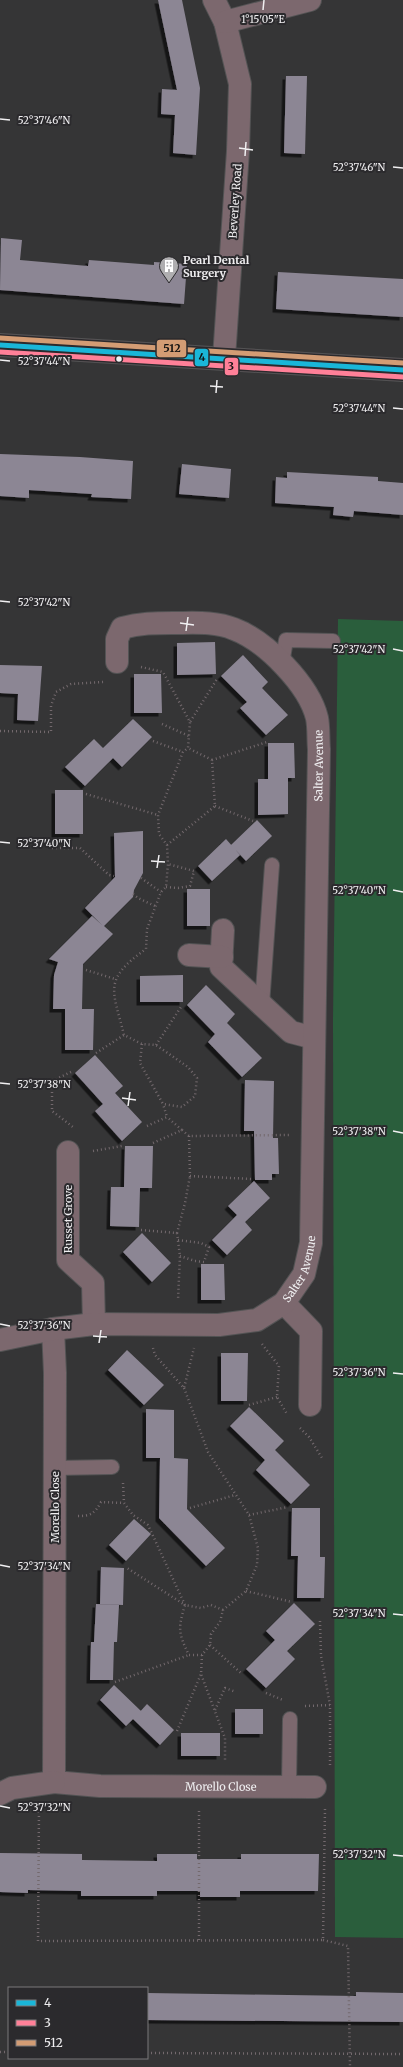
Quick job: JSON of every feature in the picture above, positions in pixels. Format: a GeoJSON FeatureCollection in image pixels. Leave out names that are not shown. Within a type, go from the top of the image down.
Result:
{"type":"FeatureCollection","features":[{"type":"Feature","properties":{"kind":"main road"},"geometry":{"type":"LineString","coordinates":[[0,345],[403,370]]}},
{"type":"Feature","properties":{"kind":"street","name":"Beverley Road"},"geometry":{"type":"LineString","coordinates":[[214,0],[225,22],[240,84],[238,151],[224,358]]}},
{"type":"Feature","properties":{"kind":"street"},"geometry":{"type":"LineString","coordinates":[[225,22],[310,0]]}},
{"type":"Feature","properties":{"kind":"street","name":"Salter Avenue"},"geometry":{"type":"LineString","coordinates":[[0,1340],[53,1329],[94,1324],[219,1325],[257,1320],[284,1303],[304,1274],[311,1244],[319,749],[316,718],[305,691],[282,664],[258,642],[234,629],[208,623],[139,623],[122,628],[111,639],[117,662]]}},
{"type":"Feature","properties":{"kind":"street"},"geometry":{"type":"LineString","coordinates":[[223,930],[221,967],[291,1032],[314,1038]]}},
{"type":"Feature","properties":{"kind":"street"},"geometry":{"type":"LineString","coordinates":[[190,955],[222,957]]}},
{"type":"Feature","properties":{"kind":"street","name":"Russet Grove"},"geometry":{"type":"LineString","coordinates":[[68,1152],[68,1260],[93,1283],[94,1324]]}},
{"type":"Feature","properties":{"kind":"street"},"geometry":{"type":"LineString","coordinates":[[284,1303],[311,1331],[310,1405]]}},
{"type":"Feature","properties":{"kind":"street","name":"Morello Close"},"geometry":{"type":"LineString","coordinates":[[47,1783],[55,1468],[55,1374],[53,1329]]}},
{"type":"Feature","properties":{"kind":"street","name":"Morello Close"},"geometry":{"type":"LineString","coordinates":[[0,1794],[12,1788],[47,1783],[100,1786],[320,1787]]}},
{"type":"Feature","properties":{"kind":"lane"},"geometry":{"type":"LineString","coordinates":[[282,664],[286,640],[333,641]]}},
{"type":"Feature","properties":{"kind":"lane"},"geometry":{"type":"LineString","coordinates":[[262,1005],[272,865]]}},
{"type":"Feature","properties":{"kind":"lane"},"geometry":{"type":"LineString","coordinates":[[55,1468],[112,1467]]}},
{"type":"Feature","properties":{"kind":"lane"},"geometry":{"type":"LineString","coordinates":[[289,1787],[290,1719]]}},
{"type":"Feature","properties":{"kind":"path"},"geometry":{"type":"LineString","coordinates":[[0,731],[51,732],[51,706],[56,692],[71,684],[104,682],[117,662],[163,672],[190,722]]}},
{"type":"Feature","properties":{"kind":"path"},"geometry":{"type":"LineString","coordinates":[[164,1104],[182,1107],[195,1096],[197,1078],[188,1067],[156,1045],[142,1044],[124,1035],[113,991],[115,979],[128,962],[146,949],[147,930],[161,892],[166,887],[168,864],[167,845],[159,834],[158,815],[183,752],[188,748],[190,722],[217,679]]}},
{"type":"Feature","properties":{"kind":"path"},"geometry":{"type":"LineString","coordinates":[[162,724],[189,736]]}},
{"type":"Feature","properties":{"kind":"path"},"geometry":{"type":"LineString","coordinates":[[153,741],[183,752]]}},
{"type":"Feature","properties":{"kind":"path"},"geometry":{"type":"LineString","coordinates":[[188,748],[212,760],[267,742]]}},
{"type":"Feature","properties":{"kind":"path"},"geometry":{"type":"LineString","coordinates":[[212,760],[215,806]]}},
{"type":"Feature","properties":{"kind":"path"},"geometry":{"type":"LineString","coordinates":[[86,794],[158,815]]}},
{"type":"Feature","properties":{"kind":"path"},"geometry":{"type":"LineString","coordinates":[[215,806],[253,821]]}},
{"type":"Feature","properties":{"kind":"path"},"geometry":{"type":"LineString","coordinates":[[167,845],[215,806]]}},
{"type":"Feature","properties":{"kind":"path"},"geometry":{"type":"LineString","coordinates":[[52,848],[80,848],[109,875],[114,876]]}},
{"type":"Feature","properties":{"kind":"path"},"geometry":{"type":"LineString","coordinates":[[166,887],[178,888],[190,886],[194,872],[168,864]]}},
{"type":"Feature","properties":{"kind":"path"},"geometry":{"type":"LineString","coordinates":[[141,878],[161,892]]}},
{"type":"Feature","properties":{"kind":"path"},"geometry":{"type":"LineString","coordinates":[[133,894],[155,906]]}},
{"type":"Feature","properties":{"kind":"path"},"geometry":{"type":"LineString","coordinates":[[86,970],[115,979]]}},
{"type":"Feature","properties":{"kind":"path"},"geometry":{"type":"LineString","coordinates":[[156,1045],[181,1007]]}},
{"type":"Feature","properties":{"kind":"path"},"geometry":{"type":"LineString","coordinates":[[96,1052],[124,1035]]}},
{"type":"Feature","properties":{"kind":"path"},"geometry":{"type":"LineString","coordinates":[[142,1044],[140,1063],[164,1104],[167,1117],[189,1136],[313,1135]]}},
{"type":"Feature","properties":{"kind":"path"},"geometry":{"type":"LineString","coordinates":[[71,1072],[52,1080],[52,1111],[74,1129]]}},
{"type":"Feature","properties":{"kind":"path"},"geometry":{"type":"LineString","coordinates":[[147,1126],[167,1117]]}},
{"type":"Feature","properties":{"kind":"path"},"geometry":{"type":"LineString","coordinates":[[153,1143],[182,1130]]}},
{"type":"Feature","properties":{"kind":"path"},"geometry":{"type":"LineString","coordinates":[[184,1388],[194,1354],[185,1325],[180,1256],[176,1233],[185,1203],[190,1176],[189,1136]]}},
{"type":"Feature","properties":{"kind":"path"},"geometry":{"type":"LineString","coordinates":[[68,1152],[91,1151],[122,1146]]}},
{"type":"Feature","properties":{"kind":"path"},"geometry":{"type":"LineString","coordinates":[[190,1176],[252,1179]]}},
{"type":"Feature","properties":{"kind":"path"},"geometry":{"type":"LineString","coordinates":[[141,1230],[176,1233]]}},
{"type":"Feature","properties":{"kind":"path"},"geometry":{"type":"LineString","coordinates":[[178,1240],[201,1243],[209,1247],[204,1262],[195,1261],[180,1256]]}},
{"type":"Feature","properties":{"kind":"path"},"geometry":{"type":"LineString","coordinates":[[146,1324],[155,1355],[184,1388],[208,1452],[248,1515],[258,1548],[257,1565],[246,1591],[223,1610],[220,1622],[211,1634],[210,1645],[202,1655],[201,1674],[177,1731]]}},
{"type":"Feature","properties":{"kind":"path"},"geometry":{"type":"LineString","coordinates":[[249,1405],[276,1397]]}},
{"type":"Feature","properties":{"kind":"path"},"geometry":{"type":"LineString","coordinates":[[123,1480],[124,1503],[133,1515],[148,1525],[186,1605],[179,1624],[181,1640],[189,1655]]}},
{"type":"Feature","properties":{"kind":"path"},"geometry":{"type":"LineString","coordinates":[[190,1508],[235,1495]]}},
{"type":"Feature","properties":{"kind":"path"},"geometry":{"type":"LineString","coordinates":[[54,1517],[88,1516],[95,1512],[101,1502],[124,1503]]}},
{"type":"Feature","properties":{"kind":"path"},"geometry":{"type":"LineString","coordinates":[[248,1515],[288,1508]]}},
{"type":"Feature","properties":{"kind":"path"},"geometry":{"type":"LineString","coordinates":[[127,1568],[186,1605],[201,1608],[211,1605],[223,1610]]}},
{"type":"Feature","properties":{"kind":"path"},"geometry":{"type":"LineString","coordinates":[[246,1591],[292,1602]]}},
{"type":"Feature","properties":{"kind":"path"},"geometry":{"type":"LineString","coordinates":[[320,1621],[321,1656],[330,1705],[330,1766],[320,1787],[323,1940]]}},
{"type":"Feature","properties":{"kind":"path"},"geometry":{"type":"LineString","coordinates":[[210,1645],[242,1674]]}},
{"type":"Feature","properties":{"kind":"path"},"geometry":{"type":"LineString","coordinates":[[115,1682],[189,1655],[202,1655]]}},
{"type":"Feature","properties":{"kind":"path"},"geometry":{"type":"LineString","coordinates":[[201,1674],[225,1738],[224,1786]]}},
{"type":"Feature","properties":{"kind":"path"},"geometry":{"type":"LineString","coordinates":[[214,1710],[225,1688],[236,1692]]}},
{"type":"Feature","properties":{"kind":"path"},"geometry":{"type":"LineString","coordinates":[[266,1693],[284,1701]]}},
{"type":"Feature","properties":{"kind":"path"},"geometry":{"type":"LineString","coordinates":[[304,1706],[330,1705]]}},
{"type":"Feature","properties":{"kind":"path"},"geometry":{"type":"LineString","coordinates":[[47,1783],[38,1941],[323,1940],[348,1946],[350,2067]]}},
{"type":"Feature","properties":{"kind":"path"},"geometry":{"type":"LineString","coordinates":[[199,1786],[199,1940]]}},
{"type":"Feature","properties":{"kind":"path"},"geometry":{"type":"LineString","coordinates":[[148,2053],[403,2054]]}},
{"type":"Feature","properties":{"kind":"green space"},"geometry":{"type":"Polygon","coordinates":[[[338,619],[403,621],[403,1938],[335,1937],[333,1019],[338,619]]]}},
{"type":"Feature","properties":{"kind":"building"},"geometry":{"type":"Polygon","coordinates":[[[158,0],[182,0],[200,88],[196,155],[173,153],[175,115],[161,114],[162,89],[177,90],[158,0]]]}},
{"type":"Feature","properties":{"kind":"building"},"geometry":{"type":"Polygon","coordinates":[[[286,76],[307,76],[305,154],[284,153],[286,76]]]}},
{"type":"Feature","properties":{"kind":"building"},"geometry":{"type":"Polygon","coordinates":[[[1,238],[22,240],[20,260],[88,266],[89,260],[154,265],[154,262],[187,264],[184,304],[0,290],[1,238]]]}},
{"type":"Feature","properties":{"kind":"building"},"geometry":{"type":"Polygon","coordinates":[[[278,272],[403,279],[403,317],[276,309],[278,272]]]}},
{"type":"Feature","properties":{"kind":"building"},"geometry":{"type":"Polygon","coordinates":[[[0,454],[80,457],[133,461],[131,499],[91,497],[92,494],[29,490],[29,498],[0,496],[0,454]]]}},
{"type":"Feature","properties":{"kind":"building"},"geometry":{"type":"Polygon","coordinates":[[[182,464],[231,469],[229,498],[179,494],[182,464]]]}},
{"type":"Feature","properties":{"kind":"building"},"geometry":{"type":"Polygon","coordinates":[[[287,472],[378,477],[378,481],[403,483],[403,515],[354,511],[353,517],[333,515],[334,507],[275,503],[276,477],[287,478],[287,472]]]}},
{"type":"Feature","properties":{"kind":"building"},"geometry":{"type":"Polygon","coordinates":[[[215,642],[216,674],[177,675],[177,643],[215,642]]]}},
{"type":"Feature","properties":{"kind":"building"},"geometry":{"type":"Polygon","coordinates":[[[243,655],[268,682],[262,688],[288,715],[266,735],[240,708],[247,702],[221,676],[243,655]]]}},
{"type":"Feature","properties":{"kind":"building"},"geometry":{"type":"Polygon","coordinates":[[[0,665],[42,666],[38,721],[17,720],[18,694],[0,693],[0,665]]]}},
{"type":"Feature","properties":{"kind":"building"},"geometry":{"type":"Polygon","coordinates":[[[134,674],[161,674],[162,713],[134,713],[134,674]]]}},
{"type":"Feature","properties":{"kind":"building"},"geometry":{"type":"Polygon","coordinates":[[[133,719],[152,737],[122,767],[113,758],[85,786],[65,767],[94,739],[103,748],[133,719]]]}},
{"type":"Feature","properties":{"kind":"building"},"geometry":{"type":"Polygon","coordinates":[[[268,743],[294,743],[295,778],[288,778],[288,814],[258,815],[258,779],[268,779],[268,743]]]}},
{"type":"Feature","properties":{"kind":"building"},"geometry":{"type":"Polygon","coordinates":[[[55,790],[83,790],[83,834],[55,834],[55,790]]]}},
{"type":"Feature","properties":{"kind":"building"},"geometry":{"type":"Polygon","coordinates":[[[257,820],[272,836],[246,861],[231,845],[257,820]]]}},
{"type":"Feature","properties":{"kind":"building"},"geometry":{"type":"Polygon","coordinates":[[[143,831],[143,873],[134,890],[133,897],[104,926],[113,934],[83,964],[82,1009],[53,1009],[54,975],[58,962],[49,959],[92,916],[102,925],[85,908],[115,877],[114,833],[143,831]]]}},
{"type":"Feature","properties":{"kind":"building"},"geometry":{"type":"Polygon","coordinates":[[[226,839],[240,855],[212,881],[198,866],[226,839]]]}},
{"type":"Feature","properties":{"kind":"building"},"geometry":{"type":"Polygon","coordinates":[[[187,889],[210,889],[210,926],[187,926],[187,889]]]}},
{"type":"Feature","properties":{"kind":"building"},"geometry":{"type":"Polygon","coordinates":[[[183,975],[183,1002],[140,1002],[140,976],[183,975]]]}},
{"type":"Feature","properties":{"kind":"building"},"geometry":{"type":"Polygon","coordinates":[[[206,985],[235,1014],[227,1023],[262,1058],[242,1077],[208,1042],[215,1034],[187,1005],[206,985]]]}},
{"type":"Feature","properties":{"kind":"building"},"geometry":{"type":"Polygon","coordinates":[[[65,1009],[94,1009],[93,1050],[65,1050],[65,1009]]]}},
{"type":"Feature","properties":{"kind":"building"},"geometry":{"type":"Polygon","coordinates":[[[95,1055],[123,1086],[115,1093],[142,1122],[122,1141],[95,1111],[103,1104],[75,1073],[95,1055]]]}},
{"type":"Feature","properties":{"kind":"building"},"geometry":{"type":"Polygon","coordinates":[[[245,1080],[274,1081],[273,1138],[278,1138],[279,1174],[272,1174],[272,1180],[255,1180],[254,1131],[244,1131],[245,1080]]]}},
{"type":"Feature","properties":{"kind":"building"},"geometry":{"type":"Polygon","coordinates":[[[125,1146],[153,1146],[152,1188],[140,1188],[139,1227],[110,1226],[111,1187],[124,1187],[125,1146]]]}},
{"type":"Feature","properties":{"kind":"building"},"geometry":{"type":"Polygon","coordinates":[[[254,1181],[270,1198],[245,1222],[252,1230],[227,1255],[212,1240],[237,1215],[228,1206],[254,1181]]]}},
{"type":"Feature","properties":{"kind":"building"},"geometry":{"type":"Polygon","coordinates":[[[142,1233],[171,1263],[152,1282],[123,1252],[142,1233]]]}},
{"type":"Feature","properties":{"kind":"building"},"geometry":{"type":"Polygon","coordinates":[[[201,1264],[224,1264],[225,1300],[201,1300],[201,1264]]]}},
{"type":"Feature","properties":{"kind":"building"},"geometry":{"type":"Polygon","coordinates":[[[127,1350],[164,1385],[144,1405],[108,1370],[127,1350]]]}},
{"type":"Feature","properties":{"kind":"building"},"geometry":{"type":"Polygon","coordinates":[[[221,1353],[248,1353],[247,1401],[221,1401],[221,1353]]]}},
{"type":"Feature","properties":{"kind":"building"},"geometry":{"type":"Polygon","coordinates":[[[249,1407],[284,1441],[275,1450],[310,1485],[291,1504],[256,1470],[265,1460],[230,1426],[249,1407]]]}},
{"type":"Feature","properties":{"kind":"building"},"geometry":{"type":"Polygon","coordinates":[[[146,1409],[174,1410],[174,1458],[188,1459],[187,1509],[225,1548],[206,1566],[159,1518],[160,1458],[146,1458],[146,1409]]]}},
{"type":"Feature","properties":{"kind":"building"},"geometry":{"type":"Polygon","coordinates":[[[292,1508],[320,1508],[320,1557],[325,1557],[324,1598],[297,1598],[298,1556],[291,1556],[292,1508]]]}},
{"type":"Feature","properties":{"kind":"building"},"geometry":{"type":"Polygon","coordinates":[[[134,1519],[151,1534],[126,1561],[109,1545],[134,1519]]]}},
{"type":"Feature","properties":{"kind":"building"},"geometry":{"type":"Polygon","coordinates":[[[101,1567],[124,1568],[123,1605],[100,1604],[101,1567]]]}},
{"type":"Feature","properties":{"kind":"building"},"geometry":{"type":"Polygon","coordinates":[[[294,1603],[315,1624],[287,1651],[295,1659],[266,1688],[246,1669],[275,1640],[266,1631],[294,1603]]]}},
{"type":"Feature","properties":{"kind":"building"},"geometry":{"type":"Polygon","coordinates":[[[96,1604],[119,1605],[117,1642],[114,1642],[113,1680],[90,1680],[91,1642],[94,1642],[96,1604]]]}},
{"type":"Feature","properties":{"kind":"building"},"geometry":{"type":"Polygon","coordinates":[[[114,1685],[141,1711],[147,1704],[174,1730],[160,1745],[133,1719],[126,1726],[100,1700],[114,1685]]]}},
{"type":"Feature","properties":{"kind":"building"},"geometry":{"type":"Polygon","coordinates":[[[235,1709],[263,1709],[263,1734],[235,1734],[235,1709]]]}},
{"type":"Feature","properties":{"kind":"building"},"geometry":{"type":"Polygon","coordinates":[[[181,1733],[220,1733],[220,1756],[181,1756],[181,1733]]]}},
{"type":"Feature","properties":{"kind":"building"},"geometry":{"type":"Polygon","coordinates":[[[0,1853],[82,1854],[82,1860],[157,1861],[157,1854],[197,1854],[197,1859],[241,1859],[241,1854],[319,1854],[318,1891],[240,1891],[240,1897],[200,1897],[200,1891],[157,1891],[157,1896],[81,1896],[81,1891],[28,1890],[28,1893],[0,1892],[0,1853]]]}},
{"type":"Feature","properties":{"kind":"building"},"geometry":{"type":"Polygon","coordinates":[[[356,1992],[403,1993],[403,2022],[148,2020],[148,1993],[356,1996],[356,1992]]]}},
{"type":"Feature","properties":{"kind":"transit line","name":"512"},"geometry":{"type":"LineString","coordinates":[[0,338],[403,363]]}},
{"type":"Feature","properties":{"kind":"transit line","name":"4"},"geometry":{"type":"LineString","coordinates":[[0,345],[403,370]]}},
{"type":"Feature","properties":{"kind":"transit line","name":"3"},"geometry":{"type":"LineString","coordinates":[[0,352],[403,377]]}},
{"type":"Feature","properties":{"kind":"place","name":"Pearl Dental Surgery"},"geometry":{"type":"Point","coordinates":[169,283]}}]}
